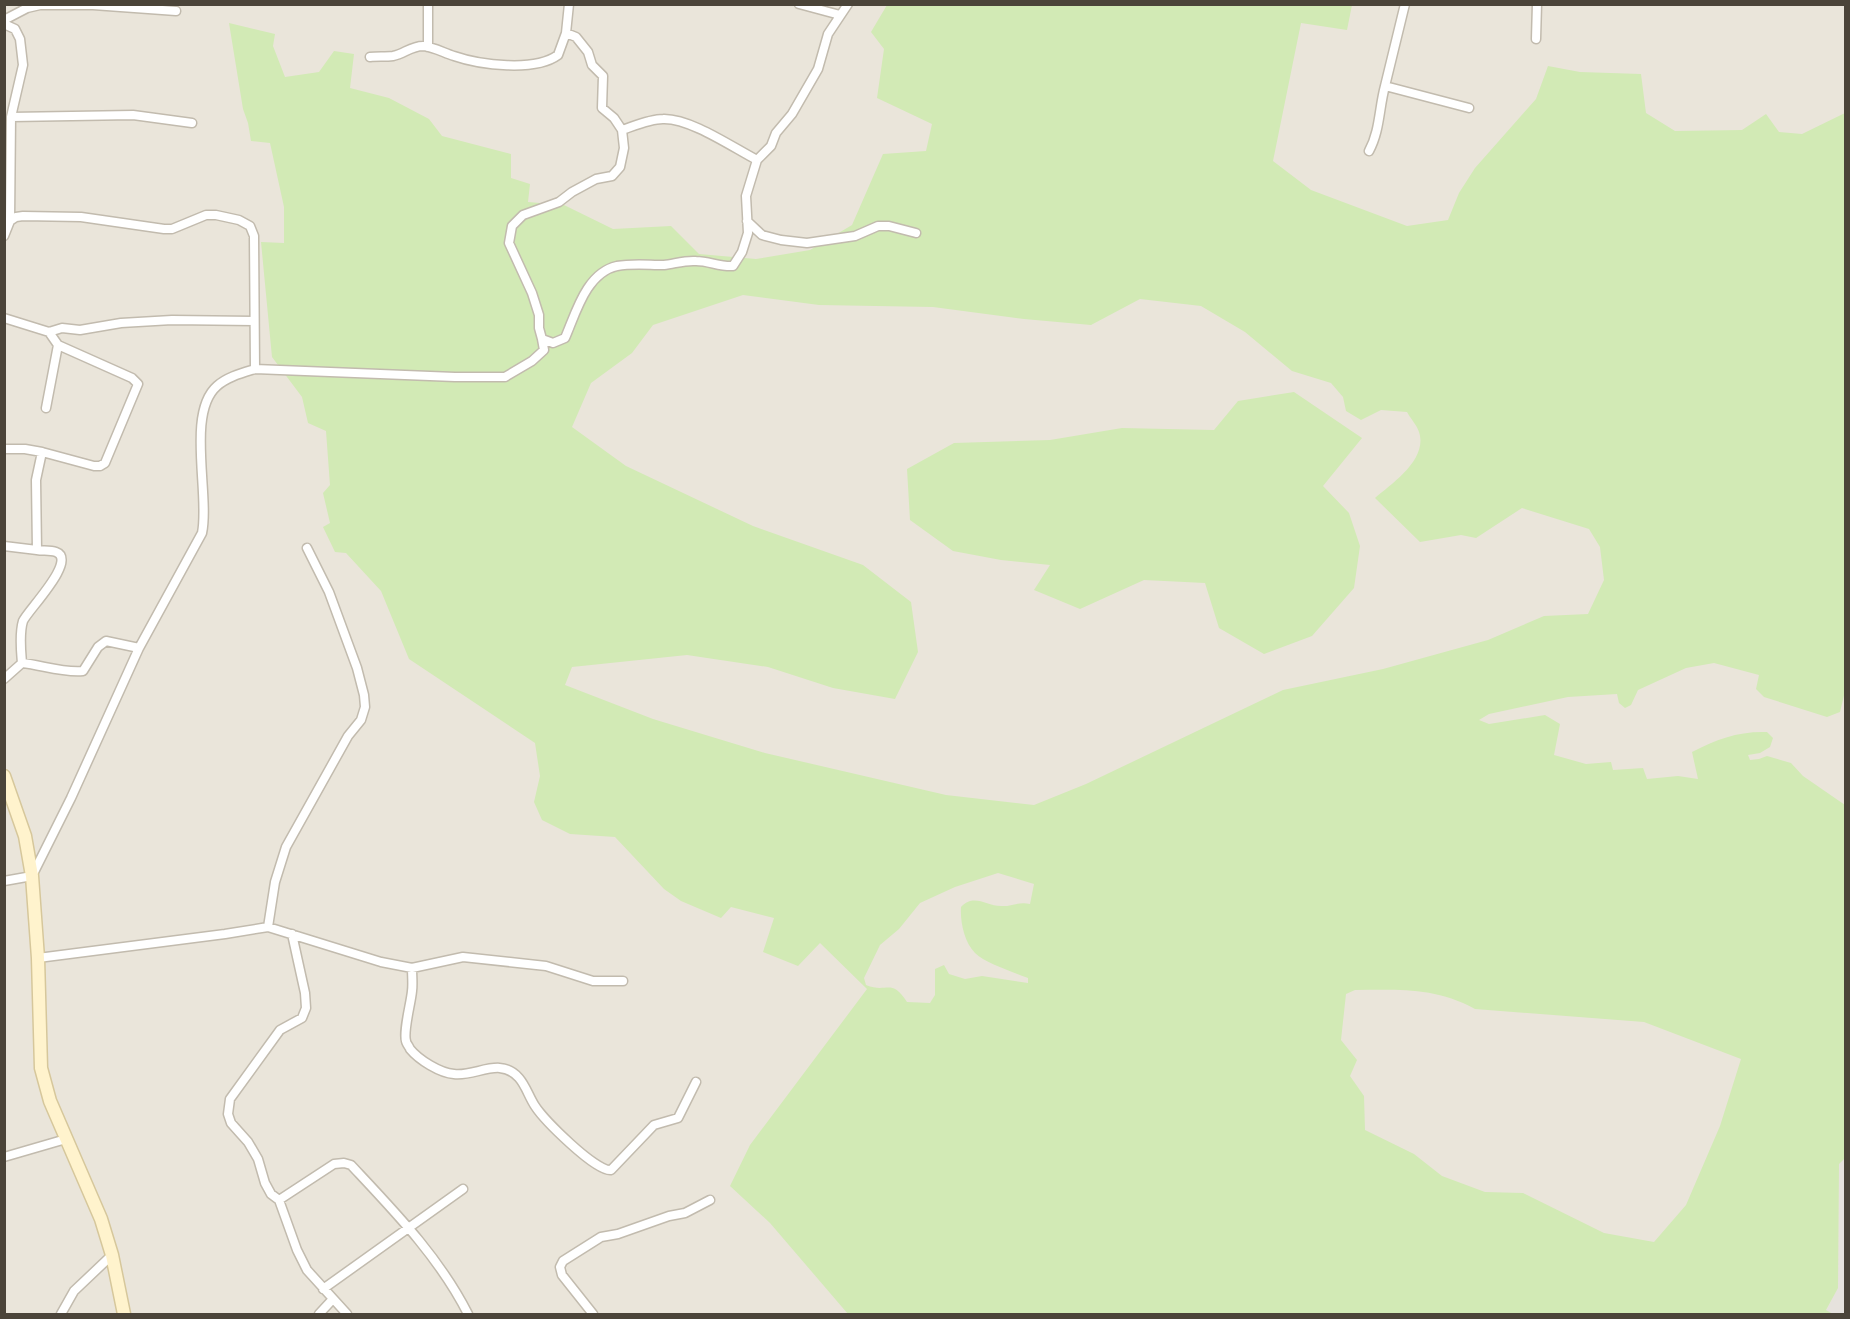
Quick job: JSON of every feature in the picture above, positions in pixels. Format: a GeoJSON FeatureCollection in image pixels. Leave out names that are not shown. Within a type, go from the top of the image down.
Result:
{"type":"FeatureCollection","features":[{"type":"Feature","properties":{"kind":"street"},"geometry":{"type":"LineString","coordinates":[[4,236],[10,221],[11,117],[23,65],[20,39],[15,29],[4,22],[27,9],[40,5],[93,4],[176,11]]}},
{"type":"Feature","properties":{"kind":"street"},"geometry":{"type":"LineString","coordinates":[[428,4],[428,46]]}},
{"type":"Feature","properties":{"kind":"street"},"geometry":{"type":"LineString","coordinates":[[799,4],[840,15]]}},
{"type":"Feature","properties":{"kind":"street"},"geometry":{"type":"LineString","coordinates":[[542,339],[553,343],[565,339],[585,291],[601,274],[615,267],[645,263],[663,265],[697,260],[724,267],[733,266],[742,252],[748,233],[746,196],[757,160],[771,146],[776,133],[792,114],[818,69],[828,34],[848,4]]}},
{"type":"Feature","properties":{"kind":"street"},"geometry":{"type":"LineString","coordinates":[[1369,151],[1378,123],[1379,110],[1405,4]]}},
{"type":"Feature","properties":{"kind":"street"},"geometry":{"type":"LineString","coordinates":[[1536,39],[1537,4]]}},
{"type":"Feature","properties":{"kind":"street"},"geometry":{"type":"LineString","coordinates":[[370,57],[394,56],[410,48],[428,46],[474,62],[520,65],[543,63],[558,55],[566,33],[567,6]]}},
{"type":"Feature","properties":{"kind":"street"},"geometry":{"type":"LineString","coordinates":[[32,876],[71,798],[139,648],[202,533],[205,518],[200,460],[202,412],[215,387],[227,378],[255,369],[505,377],[532,361],[544,350],[539,328],[539,315],[532,293],[509,243],[512,226],[524,215],[560,202],[572,192],[596,179],[612,176],[620,167],[624,148],[622,130],[614,118],[602,108],[603,76],[592,65],[588,52],[576,37],[566,33]]}},
{"type":"Feature","properties":{"kind":"street"},"geometry":{"type":"LineString","coordinates":[[1385,86],[1469,108]]}},
{"type":"Feature","properties":{"kind":"street"},"geometry":{"type":"LineString","coordinates":[[11,117],[133,115],[192,123]]}},
{"type":"Feature","properties":{"kind":"street"},"geometry":{"type":"LineString","coordinates":[[622,130],[662,118],[682,122],[704,131],[757,160]]}},
{"type":"Feature","properties":{"kind":"street"},"geometry":{"type":"LineString","coordinates":[[10,221],[23,216],[81,217],[172,229],[206,215],[239,220],[250,226],[254,236],[255,369]]}},
{"type":"Feature","properties":{"kind":"street"},"geometry":{"type":"LineString","coordinates":[[747,221],[762,235],[807,243],[855,236],[878,226],[889,226],[916,233]]}},
{"type":"Feature","properties":{"kind":"street"},"geometry":{"type":"LineString","coordinates":[[4,318],[49,332],[62,328],[80,330],[121,323],[172,320],[254,321]]}},
{"type":"Feature","properties":{"kind":"street"},"geometry":{"type":"LineString","coordinates":[[4,449],[42,452],[100,466],[105,463],[138,384],[132,378],[58,345],[49,332]]}},
{"type":"Feature","properties":{"kind":"street"},"geometry":{"type":"LineString","coordinates":[[46,408],[58,345]]}},
{"type":"Feature","properties":{"kind":"street"},"geometry":{"type":"LineString","coordinates":[[37,550],[36,480],[42,452]]}},
{"type":"Feature","properties":{"kind":"street"},"geometry":{"type":"LineString","coordinates":[[4,546],[55,551],[62,559],[60,570],[23,622],[22,663],[4,679]]}},
{"type":"Feature","properties":{"kind":"street"},"geometry":{"type":"LineString","coordinates":[[267,927],[275,882],[286,847],[348,736],[361,720],[365,707],[357,668],[329,592],[307,548]]}},
{"type":"Feature","properties":{"kind":"street"},"geometry":{"type":"LineString","coordinates":[[22,663],[80,672],[83,671],[101,644],[106,641],[139,648]]}},
{"type":"Feature","properties":{"kind":"street"},"geometry":{"type":"LineString","coordinates":[[4,776],[25,836],[32,876],[38,958],[41,1068],[50,1101],[101,1219],[112,1255],[124,1314]]}},
{"type":"Feature","properties":{"kind":"street"},"geometry":{"type":"LineString","coordinates":[[4,881],[32,876]]}},
{"type":"Feature","properties":{"kind":"street"},"geometry":{"type":"LineString","coordinates":[[38,958],[267,927],[381,962],[412,968],[463,957],[546,966],[593,981],[623,981]]}},
{"type":"Feature","properties":{"kind":"street"},"geometry":{"type":"LineString","coordinates":[[292,934],[305,993],[306,1008],[302,1018],[280,1030],[230,1099],[228,1114],[231,1123],[248,1142],[258,1159],[271,1194],[279,1200],[297,1250],[307,1270],[347,1314]]}},
{"type":"Feature","properties":{"kind":"street"},"geometry":{"type":"LineString","coordinates":[[412,968],[412,988],[405,1040],[410,1048],[418,1056],[444,1072],[456,1075],[482,1069],[509,1070],[520,1078],[536,1108],[577,1152],[604,1170],[611,1170],[654,1125],[678,1118],[696,1082]]}},
{"type":"Feature","properties":{"kind":"street"},"geometry":{"type":"LineString","coordinates":[[4,1157],[66,1139]]}},
{"type":"Feature","properties":{"kind":"street"},"geometry":{"type":"LineString","coordinates":[[279,1200],[334,1164],[351,1165],[411,1228],[458,1294],[468,1314]]}},
{"type":"Feature","properties":{"kind":"street"},"geometry":{"type":"LineString","coordinates":[[323,1289],[463,1189]]}},
{"type":"Feature","properties":{"kind":"street"},"geometry":{"type":"LineString","coordinates":[[592,1314],[562,1275],[563,1261],[601,1237],[686,1213],[710,1200]]}},
{"type":"Feature","properties":{"kind":"street"},"geometry":{"type":"LineString","coordinates":[[61,1314],[74,1291],[112,1255]]}},
{"type":"Feature","properties":{"kind":"street"},"geometry":{"type":"LineString","coordinates":[[319,1314],[332,1300]]}},
{"type":"Feature","properties":{"kind":"shaded area"},"geometry":{"type":"Polygon","coordinates":[[[5,5],[1845,5],[1845,1314],[5,1314],[5,5]]]}},
{"type":"Feature","properties":{"kind":"shaded area"},"geometry":{"type":"Polygon","coordinates":[[[1845,1157],[1845,1314],[1833,1314],[1826,1311],[1838,1288],[1839,1164],[1845,1157]]]}},
{"type":"Feature","properties":{"kind":"green space"},"geometry":{"type":"Polygon","coordinates":[[[887,5],[1352,5],[1347,30],[1301,23],[1273,161],[1311,190],[1407,226],[1448,220],[1459,193],[1475,168],[1536,99],[1548,66],[1580,72],[1641,74],[1646,113],[1675,131],[1742,130],[1766,114],[1779,132],[1802,134],[1845,113],[1846,687],[1840,712],[1827,717],[1764,697],[1756,689],[1759,675],[1714,663],[1686,668],[1638,690],[1631,705],[1625,708],[1619,703],[1617,694],[1568,697],[1489,714],[1479,720],[1489,724],[1545,715],[1560,724],[1554,755],[1586,764],[1611,762],[1613,770],[1643,768],[1647,779],[1678,776],[1698,779],[1692,752],[1728,737],[1767,732],[1773,738],[1770,747],[1760,753],[1748,755],[1750,760],[1767,756],[1791,763],[1803,776],[1845,805],[1846,1157],[1839,1164],[1838,1288],[1826,1310],[1833,1314],[848,1314],[770,1223],[730,1186],[750,1145],[867,989],[820,943],[798,966],[763,952],[774,918],[731,907],[721,918],[681,901],[664,889],[615,837],[570,834],[542,820],[534,802],[540,776],[535,743],[409,659],[381,591],[346,553],[335,552],[323,527],[330,523],[323,493],[330,485],[326,431],[308,423],[302,397],[272,357],[261,242],[284,243],[284,207],[270,143],[251,141],[243,109],[229,23],[275,34],[273,46],[285,77],[319,72],[334,51],[354,54],[350,88],[389,98],[429,119],[442,136],[511,154],[511,178],[530,184],[528,202],[564,205],[613,229],[671,226],[699,254],[756,259],[810,250],[852,225],[883,154],[926,151],[932,124],[877,98],[884,49],[871,32],[887,5]],[[743,295],[653,325],[632,353],[591,383],[572,427],[626,466],[753,526],[863,565],[911,602],[918,652],[895,699],[833,688],[768,667],[687,655],[572,667],[565,685],[653,719],[765,753],[946,795],[1034,805],[1086,784],[1283,690],[1383,669],[1488,640],[1544,616],[1588,614],[1604,580],[1600,547],[1589,529],[1522,508],[1476,538],[1461,535],[1420,542],[1375,498],[1407,470],[1418,452],[1419,432],[1407,412],[1381,410],[1361,420],[1346,411],[1343,397],[1331,383],[1292,371],[1245,332],[1201,306],[1140,299],[1091,325],[933,307],[819,305],[743,295]],[[998,873],[955,887],[920,903],[899,929],[880,945],[864,978],[866,985],[893,988],[902,994],[907,1002],[930,1003],[935,995],[935,969],[944,965],[949,974],[965,979],[982,976],[1028,983],[1028,978],[992,964],[975,953],[963,931],[961,907],[971,901],[1001,906],[1030,904],[1034,884],[998,873]],[[1355,990],[1346,994],[1341,1040],[1357,1060],[1350,1076],[1364,1096],[1365,1130],[1414,1154],[1442,1176],[1485,1192],[1523,1193],[1604,1233],[1654,1242],[1686,1205],[1720,1126],[1741,1059],[1644,1022],[1475,1009],[1445,997],[1416,991],[1355,990]]]}},
{"type":"Feature","properties":{"kind":"green space"},"geometry":{"type":"Polygon","coordinates":[[[1294,392],[1362,438],[1323,486],[1349,513],[1360,546],[1354,588],[1312,636],[1264,654],[1219,628],[1205,583],[1144,580],[1080,609],[1034,590],[1050,565],[1001,560],[953,551],[910,520],[907,469],[954,443],[1050,440],[1122,428],[1214,430],[1238,401],[1294,392]]]}}]}
